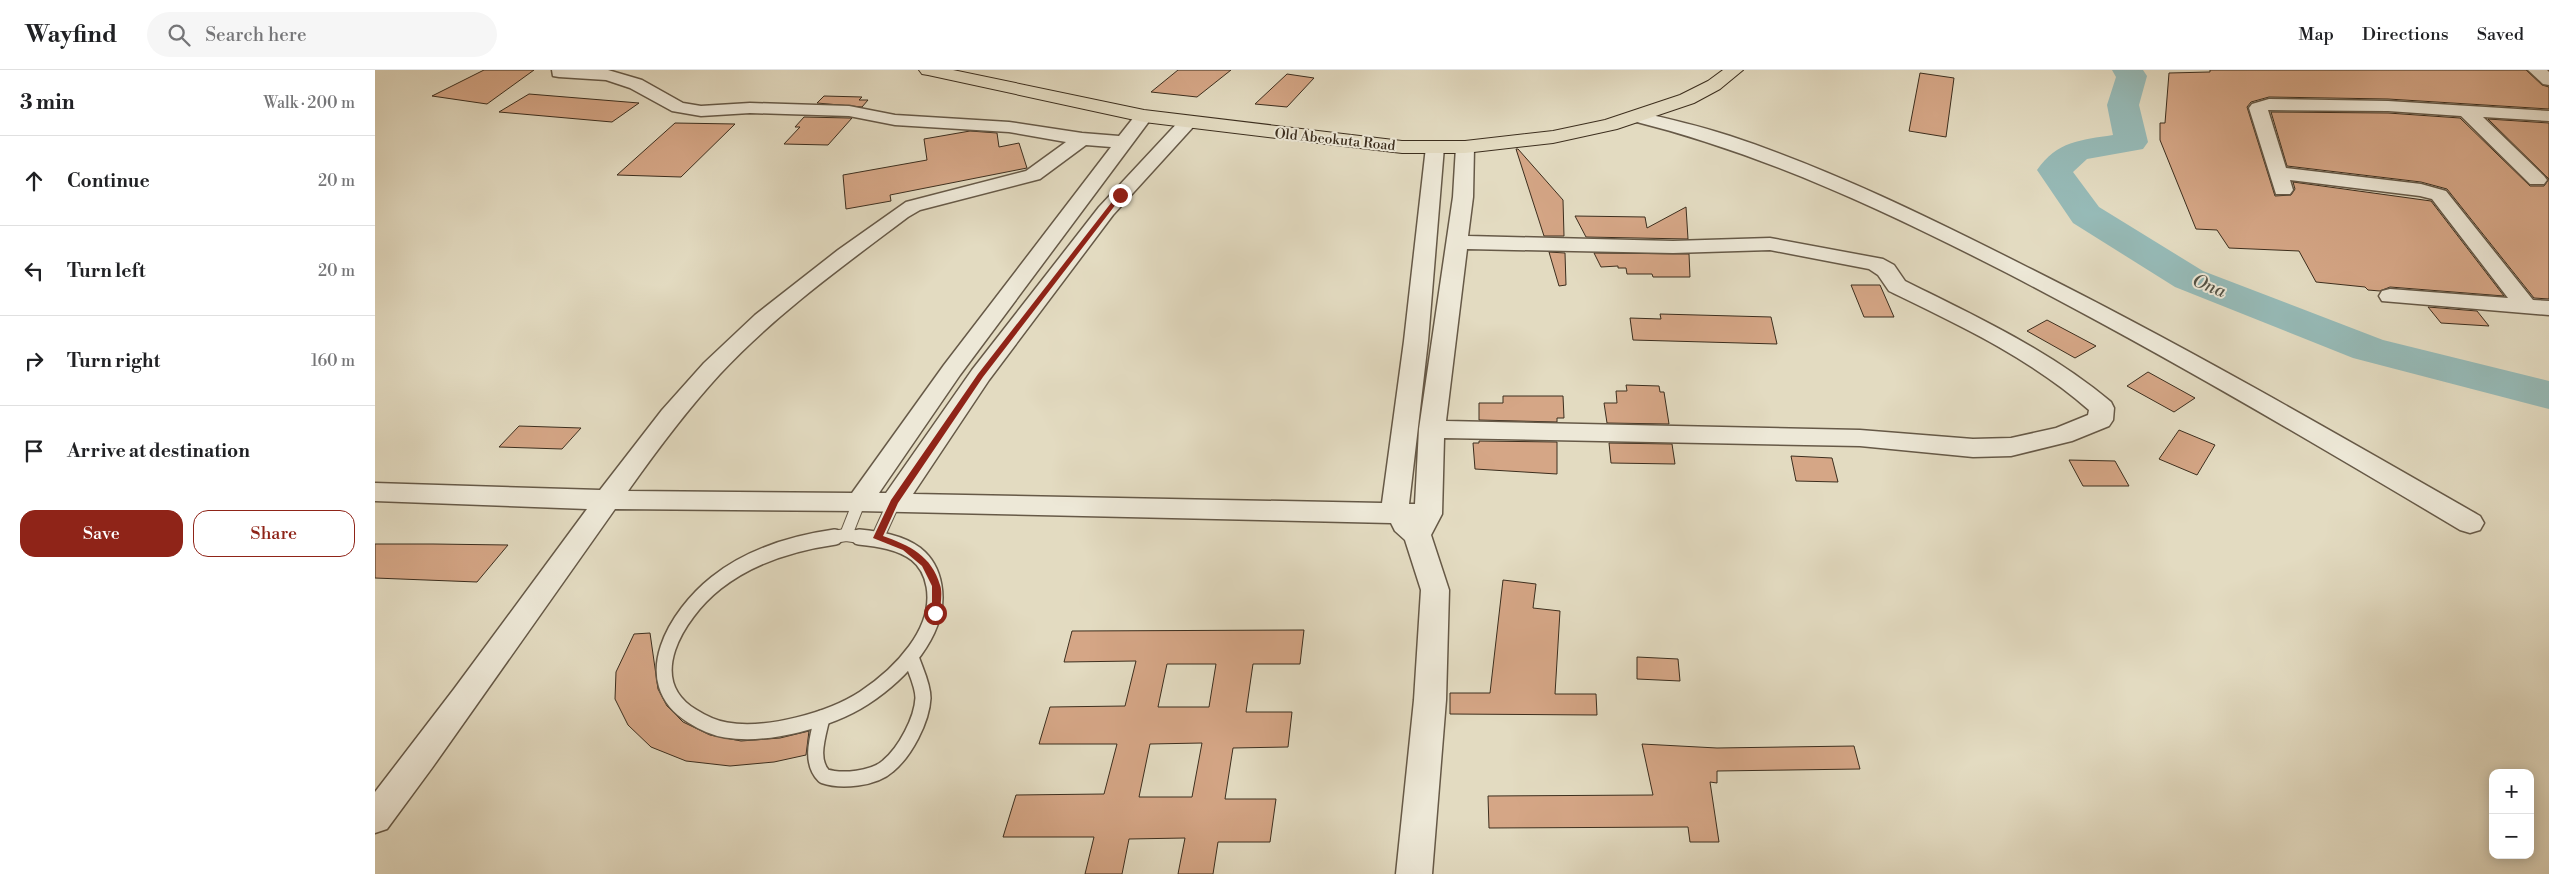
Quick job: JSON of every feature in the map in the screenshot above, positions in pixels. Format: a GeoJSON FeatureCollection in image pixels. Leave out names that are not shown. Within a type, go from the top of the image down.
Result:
{"type":"FeatureCollection","features":[{"type":"Feature","properties":{"kind":"highway","name":"Old Abeokuta Road"},"geometry":{"type":"LineString","coordinates":[[928,70],[1143,116],[1341,141],[1465,148],[1553,137],[1639,117],[1687,100],[1714,85],[1734,70]]}},
{"type":"Feature","properties":{"kind":"street"},"geometry":{"type":"LineString","coordinates":[[2536,70],[2549,80]]}},
{"type":"Feature","properties":{"kind":"street"},"geometry":{"type":"LineString","coordinates":[[559,72],[608,75],[637,84],[678,107],[701,111],[750,108],[849,111],[895,120],[1009,127],[1082,139],[1123,142]]}},
{"type":"Feature","properties":{"kind":"street"},"geometry":{"type":"LineString","coordinates":[[2525,305],[2449,205],[2439,195],[2421,190],[2280,181],[2271,140],[2258,108],[2269,104],[2388,106],[2549,116]]}},
{"type":"Feature","properties":{"kind":"street"},"geometry":{"type":"LineString","coordinates":[[2467,112],[2537,180]]}},
{"type":"Feature","properties":{"kind":"street"},"geometry":{"type":"LineString","coordinates":[[859,502],[952,370],[1143,116]]}},
{"type":"Feature","properties":{"kind":"street"},"geometry":{"type":"LineString","coordinates":[[1639,117],[1723,140],[1888,205],[2056,289],[2251,395],[2470,523]]}},
{"type":"Feature","properties":{"kind":"street"},"geometry":{"type":"LineString","coordinates":[[894,502],[980,375],[1120,195],[1188,122]]}},
{"type":"Feature","properties":{"kind":"street"},"geometry":{"type":"LineString","coordinates":[[375,818],[449,724],[608,500],[689,394],[740,341],[809,282],[913,206],[1033,175],[1082,139]]}},
{"type":"Feature","properties":{"kind":"street"},"geometry":{"type":"LineString","coordinates":[[1394,514],[1417,331],[1435,147]]}},
{"type":"Feature","properties":{"kind":"street"},"geometry":{"type":"LineString","coordinates":[[1414,874],[1430,700],[1435,590],[1423,525],[1432,429],[1463,197],[1465,148]]}},
{"type":"Feature","properties":{"kind":"street"},"geometry":{"type":"LineString","coordinates":[[1106,166],[1142,171]]}},
{"type":"Feature","properties":{"kind":"street"},"geometry":{"type":"LineString","coordinates":[[1088,190],[1120,195]]}},
{"type":"Feature","properties":{"kind":"street"},"geometry":{"type":"LineString","coordinates":[[1432,429],[1860,438],[2011,447],[2063,435],[2100,420],[2102,408],[2079,387],[2037,359],[1897,286],[1886,270],[1875,264],[1770,244],[1673,247],[1456,242]]}},
{"type":"Feature","properties":{"kind":"street"},"geometry":{"type":"LineString","coordinates":[[2390,296],[2549,308]]}},
{"type":"Feature","properties":{"kind":"street"},"geometry":{"type":"LineString","coordinates":[[375,492],[608,500],[894,502],[1394,514],[1423,525]]}},
{"type":"Feature","properties":{"kind":"lane"},"geometry":{"type":"LineString","coordinates":[[846,535],[859,502]]}},
{"type":"Feature","properties":{"kind":"lane"},"geometry":{"type":"LineString","coordinates":[[878,538],[894,502]]}},
{"type":"Feature","properties":{"kind":"lane"},"geometry":{"type":"LineString","coordinates":[[846,535],[878,538],[906,547],[926,564],[936,586],[935,613],[923,643],[898,672],[864,698],[822,718],[778,729],[736,731],[701,723],[676,705],[664,681],[666,652],[679,623],[703,595],[734,571],[770,552],[801,542],[846,535]]}},
{"type":"Feature","properties":{"kind":"lane"},"geometry":{"type":"LineString","coordinates":[[822,718],[815,757],[822,774],[829,778],[845,778],[882,771],[895,761],[921,708],[923,697],[911,657]]}},
{"type":"Feature","properties":{"kind":"building"},"geometry":{"type":"Polygon","coordinates":[[[484,70],[534,70],[487,104],[432,96],[484,70]]]}},
{"type":"Feature","properties":{"kind":"building"},"geometry":{"type":"Polygon","coordinates":[[[1178,70],[1231,70],[1197,97],[1151,92],[1178,70]]]}},
{"type":"Feature","properties":{"kind":"building"},"geometry":{"type":"Polygon","coordinates":[[[2210,70],[2526,70],[2542,85],[2549,87],[2549,109],[2388,99],[2269,97],[2251,102],[2247,107],[2275,196],[2291,195],[2295,189],[2293,182],[2431,201],[2504,296],[2390,287],[2380,291],[2368,290],[2365,287],[2316,282],[2299,251],[2229,248],[2217,230],[2196,229],[2160,140],[2160,123],[2165,123],[2169,73],[2210,72],[2210,70]]]}},
{"type":"Feature","properties":{"kind":"building"},"geometry":{"type":"Polygon","coordinates":[[[1920,73],[1954,78],[1946,137],[1909,131],[1920,73]]]}},
{"type":"Feature","properties":{"kind":"building"},"geometry":{"type":"Polygon","coordinates":[[[1287,74],[1314,78],[1287,107],[1255,104],[1287,74]]]}},
{"type":"Feature","properties":{"kind":"building"},"geometry":{"type":"Polygon","coordinates":[[[529,94],[639,103],[612,122],[499,112],[529,94]]]}},
{"type":"Feature","properties":{"kind":"building"},"geometry":{"type":"Polygon","coordinates":[[[824,96],[862,97],[859,100],[868,100],[862,107],[817,103],[824,96]]]}},
{"type":"Feature","properties":{"kind":"building"},"geometry":{"type":"Polygon","coordinates":[[[2271,112],[2388,113],[2460,118],[2530,186],[2544,186],[2549,179],[2549,299],[2534,298],[2447,189],[2421,182],[2287,166],[2271,112]]]}},
{"type":"Feature","properties":{"kind":"building"},"geometry":{"type":"Polygon","coordinates":[[[804,117],[852,118],[828,145],[784,144],[800,127],[795,127],[804,117]]]}},
{"type":"Feature","properties":{"kind":"building"},"geometry":{"type":"Polygon","coordinates":[[[2488,119],[2549,123],[2549,179],[2488,119]]]}},
{"type":"Feature","properties":{"kind":"building"},"geometry":{"type":"Polygon","coordinates":[[[675,123],[735,124],[681,177],[617,175],[675,123]]]}},
{"type":"Feature","properties":{"kind":"building"},"geometry":{"type":"Polygon","coordinates":[[[970,131],[997,133],[999,147],[1019,143],[1027,168],[890,195],[891,201],[846,209],[843,175],[927,160],[924,139],[970,131]]]}},
{"type":"Feature","properties":{"kind":"building"},"geometry":{"type":"Polygon","coordinates":[[[1516,149],[1563,200],[1564,236],[1544,236],[1516,149]]]}},
{"type":"Feature","properties":{"kind":"building"},"geometry":{"type":"Polygon","coordinates":[[[1686,207],[1688,239],[1586,237],[1575,216],[1645,217],[1647,228],[1686,207]]]}},
{"type":"Feature","properties":{"kind":"building"},"geometry":{"type":"Polygon","coordinates":[[[1549,252],[1565,253],[1566,285],[1559,286],[1549,252]]]}},
{"type":"Feature","properties":{"kind":"building"},"geometry":{"type":"Polygon","coordinates":[[[1594,253],[1689,254],[1690,277],[1653,277],[1652,274],[1627,274],[1626,268],[1618,268],[1618,266],[1601,267],[1594,253]]]}},
{"type":"Feature","properties":{"kind":"building"},"geometry":{"type":"Polygon","coordinates":[[[1851,285],[1880,285],[1894,317],[1864,317],[1851,285]]]}},
{"type":"Feature","properties":{"kind":"building"},"geometry":{"type":"Polygon","coordinates":[[[2428,307],[2477,311],[2489,326],[2441,323],[2428,307]]]}},
{"type":"Feature","properties":{"kind":"building"},"geometry":{"type":"Polygon","coordinates":[[[1660,314],[1771,317],[1777,344],[1633,340],[1630,318],[1661,319],[1660,314]]]}},
{"type":"Feature","properties":{"kind":"building"},"geometry":{"type":"Polygon","coordinates":[[[2047,320],[2096,346],[2075,358],[2027,331],[2047,320]]]}},
{"type":"Feature","properties":{"kind":"building"},"geometry":{"type":"Polygon","coordinates":[[[2148,372],[2195,398],[2174,412],[2127,386],[2148,372]]]}},
{"type":"Feature","properties":{"kind":"building"},"geometry":{"type":"Polygon","coordinates":[[[1626,385],[1659,386],[1660,392],[1664,392],[1669,424],[1607,423],[1604,403],[1617,403],[1616,391],[1627,391],[1626,385]]]}},
{"type":"Feature","properties":{"kind":"building"},"geometry":{"type":"Polygon","coordinates":[[[1503,396],[1563,396],[1564,418],[1557,418],[1557,422],[1479,420],[1479,403],[1503,403],[1503,396]]]}},
{"type":"Feature","properties":{"kind":"building"},"geometry":{"type":"Polygon","coordinates":[[[519,426],[581,428],[562,449],[499,447],[519,426]]]}},
{"type":"Feature","properties":{"kind":"building"},"geometry":{"type":"Polygon","coordinates":[[[2179,430],[2215,445],[2197,475],[2159,459],[2179,430]]]}},
{"type":"Feature","properties":{"kind":"building"},"geometry":{"type":"Polygon","coordinates":[[[1479,441],[1557,442],[1557,474],[1475,469],[1473,443],[1479,443],[1479,441]]]}},
{"type":"Feature","properties":{"kind":"building"},"geometry":{"type":"Polygon","coordinates":[[[1609,443],[1672,444],[1675,464],[1611,463],[1609,443]]]}},
{"type":"Feature","properties":{"kind":"building"},"geometry":{"type":"Polygon","coordinates":[[[1791,456],[1832,458],[1838,482],[1796,481],[1791,456]]]}},
{"type":"Feature","properties":{"kind":"building"},"geometry":{"type":"Polygon","coordinates":[[[2069,460],[2115,461],[2129,486],[2083,486],[2069,460]]]}},
{"type":"Feature","properties":{"kind":"building"},"geometry":{"type":"Polygon","coordinates":[[[375,544],[508,545],[477,582],[375,578],[375,544]]]}},
{"type":"Feature","properties":{"kind":"building"},"geometry":{"type":"Polygon","coordinates":[[[1503,580],[1536,584],[1533,608],[1560,611],[1555,694],[1596,694],[1597,715],[1450,714],[1450,693],[1490,693],[1503,580]]]}},
{"type":"Feature","properties":{"kind":"building"},"geometry":{"type":"Polygon","coordinates":[[[1304,630],[1300,664],[1253,664],[1246,712],[1292,712],[1288,747],[1233,748],[1225,799],[1276,799],[1270,842],[1218,842],[1213,874],[1178,874],[1185,838],[1129,839],[1122,874],[1085,874],[1094,837],[1003,837],[1016,795],[1104,794],[1117,744],[1039,744],[1050,707],[1125,706],[1136,661],[1064,662],[1072,631],[1304,630]],[[1167,664],[1158,707],[1209,707],[1216,664],[1167,664]],[[1202,743],[1150,744],[1139,797],[1192,797],[1202,743]]]}},
{"type":"Feature","properties":{"kind":"building"},"geometry":{"type":"Polygon","coordinates":[[[650,633],[658,689],[667,706],[683,722],[710,735],[741,741],[780,738],[809,731],[806,755],[774,762],[730,766],[686,761],[651,747],[628,725],[615,699],[616,672],[634,634],[650,633]]]}},
{"type":"Feature","properties":{"kind":"building"},"geometry":{"type":"Polygon","coordinates":[[[1637,657],[1678,659],[1680,681],[1637,679],[1637,657]]]}},
{"type":"Feature","properties":{"kind":"building"},"geometry":{"type":"Polygon","coordinates":[[[1642,744],[1717,748],[1854,746],[1860,769],[1717,771],[1717,783],[1710,782],[1719,842],[1690,842],[1688,827],[1489,828],[1488,796],[1653,795],[1642,744]]]}},
{"type":"Feature","properties":{"kind":"waterway","name":"Ona"},"geometry":{"type":"LineString","coordinates":[[2127,70],[2132,76],[2123,105],[2131,142],[2076,151],[2054,170],[2086,215],[2189,279],[2368,349],[2549,395]]}},
{"type":"Feature","properties":{"kind":"route"},"geometry":{"type":"LineString","coordinates":[[935,613],[936,586],[926,564],[906,547],[878,538],[894,502],[980,375],[1120,195]]}}]}
